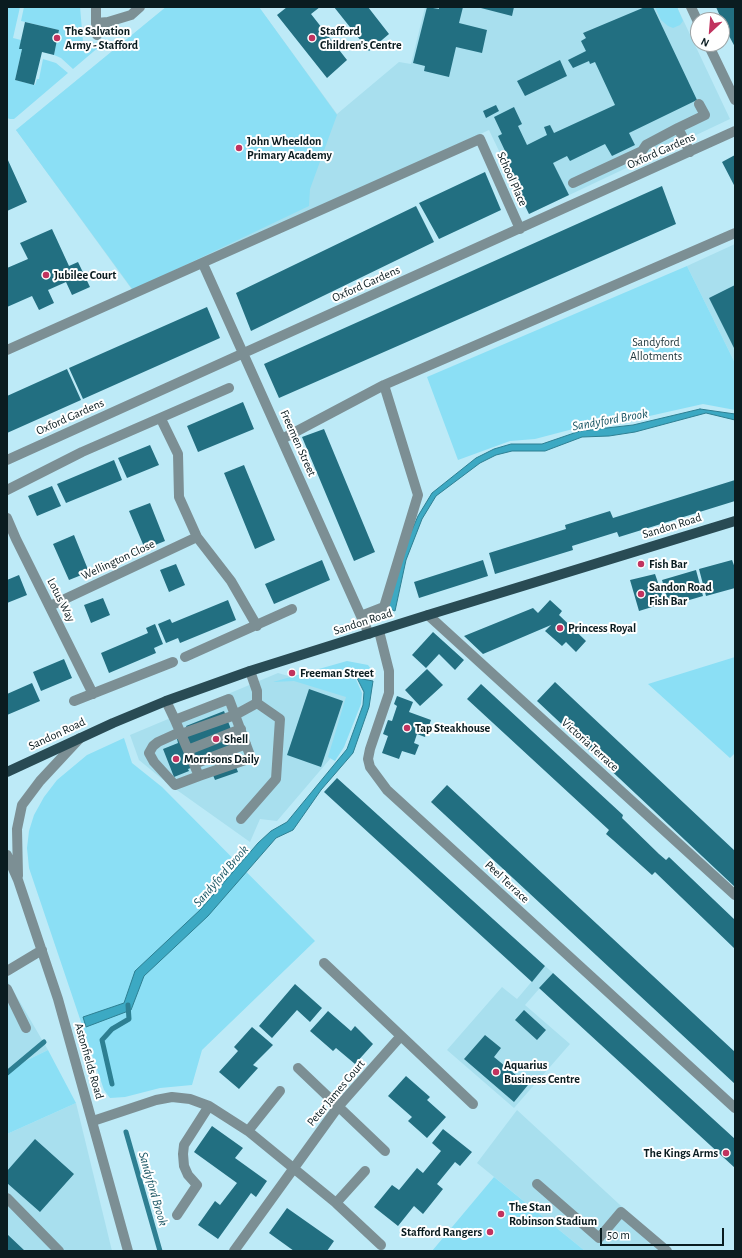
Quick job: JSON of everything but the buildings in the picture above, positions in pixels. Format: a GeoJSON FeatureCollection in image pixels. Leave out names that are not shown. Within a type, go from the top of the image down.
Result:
{"type":"FeatureCollection","features":[{"type":"Feature","properties":{"kind":"main road","name":"Sandon Road"},"geometry":{"type":"LineString","coordinates":[[7,772],[80,738],[166,701],[250,672],[428,615],[735,521]]}},
{"type":"Feature","properties":{"kind":"street"},"geometry":{"type":"LineString","coordinates":[[96,7],[96,35]]}},
{"type":"Feature","properties":{"kind":"street"},"geometry":{"type":"LineString","coordinates":[[96,23],[108,22],[131,15],[140,7]]}},
{"type":"Feature","properties":{"kind":"street"},"geometry":{"type":"LineString","coordinates":[[712,52],[735,100]]}},
{"type":"Feature","properties":{"kind":"street"},"geometry":{"type":"LineString","coordinates":[[573,183],[642,151],[646,145],[705,115],[700,104]]}},
{"type":"Feature","properties":{"kind":"street"},"geometry":{"type":"LineString","coordinates":[[678,128],[690,152]]}},
{"type":"Feature","properties":{"kind":"street","name":"Oxford Gardens"},"geometry":{"type":"LineString","coordinates":[[7,460],[735,132]]}},
{"type":"Feature","properties":{"kind":"street","name":"School Place"},"geometry":{"type":"LineString","coordinates":[[203,264],[480,139],[520,229]]}},
{"type":"Feature","properties":{"kind":"street"},"geometry":{"type":"LineString","coordinates":[[282,439],[384,385],[735,233]]}},
{"type":"Feature","properties":{"kind":"street"},"geometry":{"type":"LineString","coordinates":[[7,350],[203,264]]}},
{"type":"Feature","properties":{"kind":"street","name":"Freemen Street"},"geometry":{"type":"LineString","coordinates":[[203,264],[369,634]]}},
{"type":"Feature","properties":{"kind":"street"},"geometry":{"type":"LineString","coordinates":[[362,616],[384,607],[418,495],[384,385]]}},
{"type":"Feature","properties":{"kind":"street"},"geometry":{"type":"LineString","coordinates":[[7,490],[82,452],[161,419],[229,388]]}},
{"type":"Feature","properties":{"kind":"street"},"geometry":{"type":"LineString","coordinates":[[161,419],[178,454],[179,497],[197,537],[231,580],[257,626]]}},
{"type":"Feature","properties":{"kind":"street","name":"Lotus Way"},"geometry":{"type":"LineString","coordinates":[[7,518],[11,541],[50,606],[93,694]]}},
{"type":"Feature","properties":{"kind":"street","name":"Wellington Close"},"geometry":{"type":"LineString","coordinates":[[50,606],[197,537]]}},
{"type":"Feature","properties":{"kind":"street"},"geometry":{"type":"LineString","coordinates":[[185,657],[292,609]]}},
{"type":"Feature","properties":{"kind":"street","name":"Victoria Terrace"},"geometry":{"type":"LineString","coordinates":[[428,615],[735,895]]}},
{"type":"Feature","properties":{"kind":"street","name":"Peel Terrace"},"geometry":{"type":"LineString","coordinates":[[379,631],[389,671],[389,693],[370,749],[368,759],[370,768],[387,790],[735,1108]]}},
{"type":"Feature","properties":{"kind":"street"},"geometry":{"type":"LineString","coordinates":[[74,701],[173,662]]}},
{"type":"Feature","properties":{"kind":"street"},"geometry":{"type":"LineString","coordinates":[[250,672],[257,691],[257,704]]}},
{"type":"Feature","properties":{"kind":"street"},"geometry":{"type":"LineString","coordinates":[[175,720],[229,699],[235,715],[241,729],[251,758],[175,785],[154,762],[150,753],[153,746],[158,742],[181,733],[235,715],[257,704]]}},
{"type":"Feature","properties":{"kind":"street"},"geometry":{"type":"LineString","coordinates":[[166,701],[199,776]]}},
{"type":"Feature","properties":{"kind":"street"},"geometry":{"type":"LineString","coordinates":[[242,819],[276,779],[280,719],[257,704]]}},
{"type":"Feature","properties":{"kind":"street"},"geometry":{"type":"LineString","coordinates":[[188,750],[241,729]]}},
{"type":"Feature","properties":{"kind":"street","name":"Astonfields Road"},"geometry":{"type":"LineString","coordinates":[[18,880],[17,829],[22,805],[40,782],[80,738]]}},
{"type":"Feature","properties":{"kind":"street"},"geometry":{"type":"LineString","coordinates":[[194,764],[246,744]]}},
{"type":"Feature","properties":{"kind":"street","name":"Astonfields Road"},"geometry":{"type":"LineString","coordinates":[[7,855],[18,880],[58,999],[128,1251]]}},
{"type":"Feature","properties":{"kind":"street","name":"Astonfields Road"},"geometry":{"type":"LineString","coordinates":[[7,869],[18,880]]}},
{"type":"Feature","properties":{"kind":"street"},"geometry":{"type":"LineString","coordinates":[[7,971],[42,950]]}},
{"type":"Feature","properties":{"kind":"street"},"geometry":{"type":"LineString","coordinates":[[324,963],[400,1037],[473,1104]]}},
{"type":"Feature","properties":{"kind":"street"},"geometry":{"type":"LineString","coordinates":[[7,989],[26,1028]]}},
{"type":"Feature","properties":{"kind":"street","name":"Peter James Court"},"geometry":{"type":"LineString","coordinates":[[237,1250],[293,1167],[338,1107],[400,1037]]}},
{"type":"Feature","properties":{"kind":"street"},"geometry":{"type":"LineString","coordinates":[[298,1068],[385,1151]]}},
{"type":"Feature","properties":{"kind":"street"},"geometry":{"type":"LineString","coordinates":[[248,1131],[280,1091]]}},
{"type":"Feature","properties":{"kind":"street"},"geometry":{"type":"LineString","coordinates":[[93,1121],[156,1100],[172,1097],[190,1098],[209,1106],[248,1131],[293,1167],[336,1203],[381,1245]]}},
{"type":"Feature","properties":{"kind":"street"},"geometry":{"type":"LineString","coordinates":[[177,1215],[197,1185],[188,1175],[184,1166],[184,1145],[209,1106]]}},
{"type":"Feature","properties":{"kind":"street"},"geometry":{"type":"LineString","coordinates":[[336,1203],[365,1171]]}},
{"type":"Feature","properties":{"kind":"street"},"geometry":{"type":"LineString","coordinates":[[537,1184],[599,1238],[621,1212],[667,1251]]}},
{"type":"Feature","properties":{"kind":"street"},"geometry":{"type":"LineString","coordinates":[[7,1198],[59,1251]]}},
{"type":"Feature","properties":{"kind":"shaded area","name":"John Wheeldon Primary Academy"},"geometry":{"type":"Polygon","coordinates":[[[166,7],[259,7],[337,114],[399,62],[411,64],[425,7],[677,7],[690,34],[690,52],[698,52],[730,119],[529,214],[489,130],[133,291],[16,130],[166,7]]]}},
{"type":"Feature","properties":{"kind":"shaded area"},"geometry":{"type":"Polygon","coordinates":[[[735,244],[735,363],[687,266],[735,244]]]}},
{"type":"Feature","properties":{"kind":"shaded area"},"geometry":{"type":"Polygon","coordinates":[[[700,409],[735,414],[735,420],[706,413],[635,432],[609,436],[582,437],[545,451],[512,451],[496,455],[480,463],[436,496],[422,519],[406,560],[395,611],[387,608],[400,558],[418,516],[432,493],[476,458],[494,449],[511,444],[542,444],[580,431],[633,425],[700,409]]]}},
{"type":"Feature","properties":{"kind":"shaded area"},"geometry":{"type":"Polygon","coordinates":[[[278,673],[350,694],[330,759],[277,821],[260,819],[250,842],[167,783],[139,760],[130,735],[278,673]]]}},
{"type":"Feature","properties":{"kind":"shaded area"},"geometry":{"type":"Polygon","coordinates":[[[357,678],[373,681],[369,707],[353,753],[321,790],[293,830],[276,838],[208,916],[144,976],[131,1010],[86,1027],[83,1017],[124,1003],[135,971],[201,909],[258,843],[271,831],[287,822],[347,749],[363,705],[364,692],[357,678]]]}},
{"type":"Feature","properties":{"kind":"shaded area"},"geometry":{"type":"Polygon","coordinates":[[[545,966],[553,973],[525,1005],[570,1044],[514,1108],[447,1050],[502,987],[517,999],[545,966]]]}},
{"type":"Feature","properties":{"kind":"shaded area"},"geometry":{"type":"Polygon","coordinates":[[[7,980],[48,1050],[7,1070],[7,980]]]}},
{"type":"Feature","properties":{"kind":"shaded area"},"geometry":{"type":"Polygon","coordinates":[[[76,1103],[112,1251],[7,1251],[7,1134],[76,1103]]]}},
{"type":"Feature","properties":{"kind":"shaded area"},"geometry":{"type":"Polygon","coordinates":[[[517,1110],[670,1251],[585,1251],[477,1163],[517,1110]]]}},
{"type":"Feature","properties":{"kind":"green space"},"geometry":{"type":"Polygon","coordinates":[[[7,7],[20,7],[13,38],[21,40],[20,49],[22,49],[15,80],[35,85],[37,79],[39,79],[43,59],[56,63],[68,73],[14,119],[7,118],[7,7]]]}},
{"type":"Feature","properties":{"kind":"green space"},"geometry":{"type":"Polygon","coordinates":[[[24,7],[80,7],[83,41],[96,43],[100,46],[73,69],[61,58],[54,55],[59,30],[21,21],[24,7]]]}},
{"type":"Feature","properties":{"kind":"green space"},"geometry":{"type":"Polygon","coordinates":[[[166,7],[259,7],[337,115],[310,189],[309,206],[133,290],[16,130],[166,7]]]}},
{"type":"Feature","properties":{"kind":"green space"},"geometry":{"type":"Polygon","coordinates":[[[655,7],[677,7],[683,21],[680,25],[673,28],[668,26],[661,20],[655,7]]]}},
{"type":"Feature","properties":{"kind":"green space","name":"Sandyford Allotments"},"geometry":{"type":"Polygon","coordinates":[[[687,266],[735,363],[735,410],[703,404],[636,419],[592,424],[535,439],[510,441],[458,460],[427,377],[687,266]]]}},
{"type":"Feature","properties":{"kind":"green space"},"geometry":{"type":"Polygon","coordinates":[[[735,657],[735,753],[730,758],[648,684],[735,657]]]}},
{"type":"Feature","properties":{"kind":"green space"},"geometry":{"type":"Polygon","coordinates":[[[347,661],[368,665],[371,669],[373,679],[354,675],[362,693],[361,704],[344,747],[335,761],[328,757],[346,697],[294,681],[273,682],[347,661]]]}},
{"type":"Feature","properties":{"kind":"green space"},"geometry":{"type":"Polygon","coordinates":[[[124,738],[132,763],[162,787],[315,941],[202,1050],[192,1085],[160,1088],[125,1097],[110,1098],[104,1090],[29,868],[27,848],[29,831],[34,815],[44,797],[57,780],[87,755],[124,738]]]}},
{"type":"Feature","properties":{"kind":"green space"},"geometry":{"type":"Polygon","coordinates":[[[48,1050],[76,1103],[7,1134],[7,1070],[48,1050]]]}},
{"type":"Feature","properties":{"kind":"green space","name":"The Stan Robinson Stadium"},"geometry":{"type":"Polygon","coordinates":[[[494,1177],[585,1251],[432,1251],[494,1177]]]}},
{"type":"Feature","properties":{"kind":"waterway","name":"Sandyford Brook"},"geometry":{"type":"LineString","coordinates":[[112,1084],[102,1040],[112,1029],[129,1019],[128,1005]]}},
{"type":"Feature","properties":{"kind":"waterway"},"geometry":{"type":"LineString","coordinates":[[7,1073],[44,1042]]}},
{"type":"Feature","properties":{"kind":"waterway","name":"Sandyford Brook"},"geometry":{"type":"LineString","coordinates":[[126,1132],[160,1251]]}},
{"type":"Feature","properties":{"kind":"place","name":"The Salvation Army - Stafford"},"geometry":{"type":"Point","coordinates":[57,38]}},
{"type":"Feature","properties":{"kind":"place","name":"Stafford Children's Centre"},"geometry":{"type":"Point","coordinates":[312,38]}},
{"type":"Feature","properties":{"kind":"place","name":"John Wheeldon Primary Academy"},"geometry":{"type":"Point","coordinates":[239,148]}},
{"type":"Feature","properties":{"kind":"place","name":"Jubilee Court"},"geometry":{"type":"Point","coordinates":[46,275]}},
{"type":"Feature","properties":{"kind":"place","name":"Fish Bar"},"geometry":{"type":"Point","coordinates":[641,564]}},
{"type":"Feature","properties":{"kind":"place","name":"Sandon Road Fish Bar"},"geometry":{"type":"Point","coordinates":[641,594]}},
{"type":"Feature","properties":{"kind":"place","name":"Princess Royal"},"geometry":{"type":"Point","coordinates":[560,628]}},
{"type":"Feature","properties":{"kind":"place","name":"Freeman Street"},"geometry":{"type":"Point","coordinates":[292,673]}},
{"type":"Feature","properties":{"kind":"place","name":"Tap Steakhouse"},"geometry":{"type":"Point","coordinates":[407,728]}},
{"type":"Feature","properties":{"kind":"place","name":"Shell"},"geometry":{"type":"Point","coordinates":[216,739]}},
{"type":"Feature","properties":{"kind":"place","name":"Morrisons Daily"},"geometry":{"type":"Point","coordinates":[176,759]}},
{"type":"Feature","properties":{"kind":"place","name":"Aquarius Business Centre"},"geometry":{"type":"Point","coordinates":[496,1072]}},
{"type":"Feature","properties":{"kind":"place","name":"The Kings Arms"},"geometry":{"type":"Point","coordinates":[726,1153]}},
{"type":"Feature","properties":{"kind":"place","name":"The Stan Robinson Stadium"},"geometry":{"type":"Point","coordinates":[501,1214]}},
{"type":"Feature","properties":{"kind":"place","name":"Stafford Rangers"},"geometry":{"type":"Point","coordinates":[490,1232]}}]}
